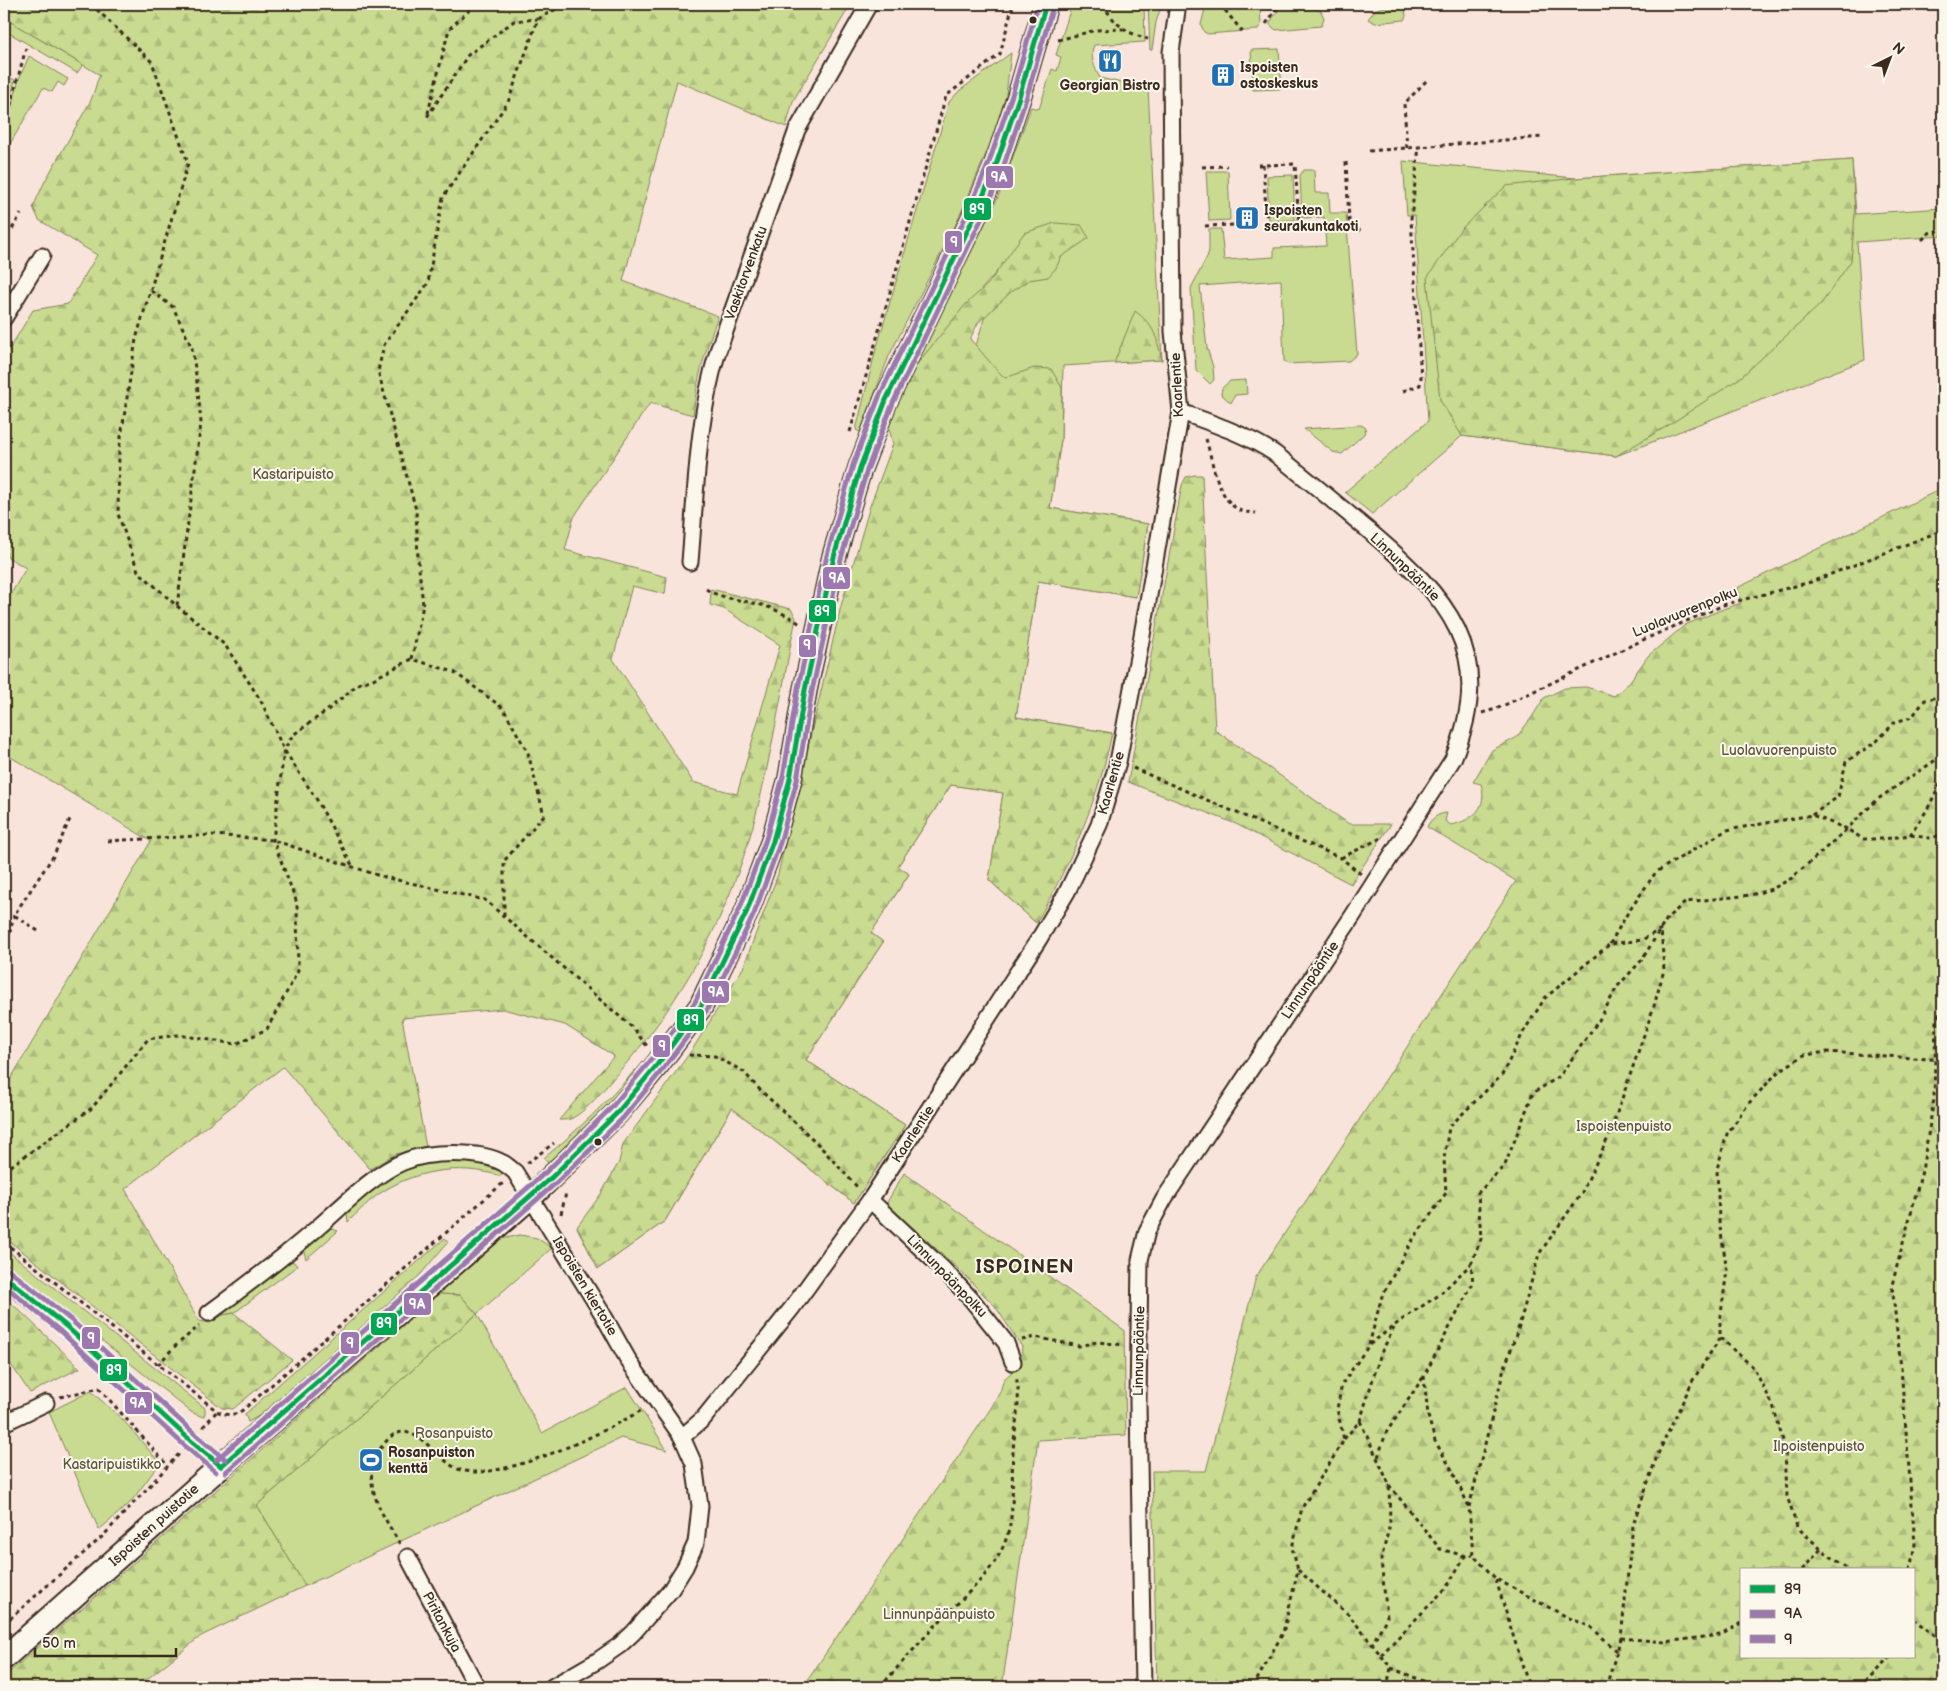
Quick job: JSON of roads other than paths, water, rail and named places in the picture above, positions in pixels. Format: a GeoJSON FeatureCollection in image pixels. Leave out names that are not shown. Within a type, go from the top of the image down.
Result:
{"type":"FeatureCollection","features":[{"type":"Feature","properties":{"kind":"main road","name":"Ispoisten puistotie"},"geometry":{"type":"LineString","coordinates":[[4,1658],[221,1466],[531,1197],[617,1113],[650,1054],[701,1006],[747,911],[767,862],[790,780],[805,690],[832,565],[860,468],[886,400],[974,217],[995,168],[1020,97],[1046,4]]}},
{"type":"Feature","properties":{"kind":"street","name":"Vaskitorvenkatu"},"geometry":{"type":"LineString","coordinates":[[690,562],[708,381],[797,130],[869,4]]}},
{"type":"Feature","properties":{"kind":"street","name":"Kaarlentie"},"geometry":{"type":"LineString","coordinates":[[682,1437],[703,1419],[786,1316],[870,1200],[1040,939],[1066,892],[1099,824],[1118,762],[1181,412],[1173,321],[1171,52],[1178,4]]}},
{"type":"Feature","properties":{"kind":"street"},"geometry":{"type":"LineString","coordinates":[[4,318],[42,256]]}},
{"type":"Feature","properties":{"kind":"street","name":"Linnunpääntie"},"geometry":{"type":"LineString","coordinates":[[1143,1687],[1138,1345],[1140,1260],[1148,1231],[1164,1199],[1373,884],[1453,759],[1464,732],[1468,713],[1470,673],[1460,634],[1445,606],[1426,583],[1391,550],[1274,453],[1258,442],[1232,429],[1181,412]]}},
{"type":"Feature","properties":{"kind":"street","name":"Ispoisten kiertotie"},"geometry":{"type":"LineString","coordinates":[[209,1314],[268,1270],[378,1177],[403,1162],[428,1155],[443,1154],[490,1158],[503,1163],[515,1172],[602,1313],[630,1364],[682,1437],[694,1464],[700,1506],[696,1543],[685,1568],[670,1591],[633,1633],[597,1661],[552,1687]]}},
{"type":"Feature","properties":{"kind":"street","name":"Linnunpäänpolku"},"geometry":{"type":"LineString","coordinates":[[870,1200],[944,1270],[979,1308],[1006,1343],[1013,1362]]}},
{"type":"Feature","properties":{"kind":"street"},"geometry":{"type":"LineString","coordinates":[[4,1276],[66,1326],[191,1441],[221,1466]]}},
{"type":"Feature","properties":{"kind":"street"},"geometry":{"type":"LineString","coordinates":[[4,1423],[46,1403]]}},
{"type":"Feature","properties":{"kind":"street","name":"Piritankuja"},"geometry":{"type":"LineString","coordinates":[[408,1557],[477,1687]]}},
{"type":"Feature","properties":{"kind":"place","name":"Georgian Bistro"},"geometry":{"type":"Point","coordinates":[1110,61]}},
{"type":"Feature","properties":{"kind":"place","name":"Ispoisten ostoskeskus"},"geometry":{"type":"Point","coordinates":[1223,75]}},
{"type":"Feature","properties":{"kind":"place","name":"Ispoisten seurakuntakoti"},"geometry":{"type":"Point","coordinates":[1247,218]}},
{"type":"Feature","properties":{"kind":"place","name":"Rosanpuiston kenttä"},"geometry":{"type":"Point","coordinates":[371,1460]}},
{"type":"Feature","properties":{"kind":"district","name":"ISPOINEN"},"geometry":{"type":"Point","coordinates":[1025,1267]}},
{"type":"Feature","properties":{"kind":"park label","name":"Kastaripuisto"},"geometry":{"type":"Point","coordinates":[293,474]}},
{"type":"Feature","properties":{"kind":"park label","name":"Luolavuorenpuisto"},"geometry":{"type":"Point","coordinates":[1779,750]}},
{"type":"Feature","properties":{"kind":"park label","name":"Ispoistenpuisto"},"geometry":{"type":"Point","coordinates":[1624,1126]}},
{"type":"Feature","properties":{"kind":"park label","name":"Rosanpuisto"},"geometry":{"type":"Point","coordinates":[454,1433]}},
{"type":"Feature","properties":{"kind":"park label","name":"Ilpoistenpuisto"},"geometry":{"type":"Point","coordinates":[1819,1446]}},
{"type":"Feature","properties":{"kind":"park label","name":"Kastaripuistikko"},"geometry":{"type":"Point","coordinates":[112,1464]}},
{"type":"Feature","properties":{"kind":"park label","name":"Linnunpäänpuisto"},"geometry":{"type":"Point","coordinates":[939,1614]}}]}
